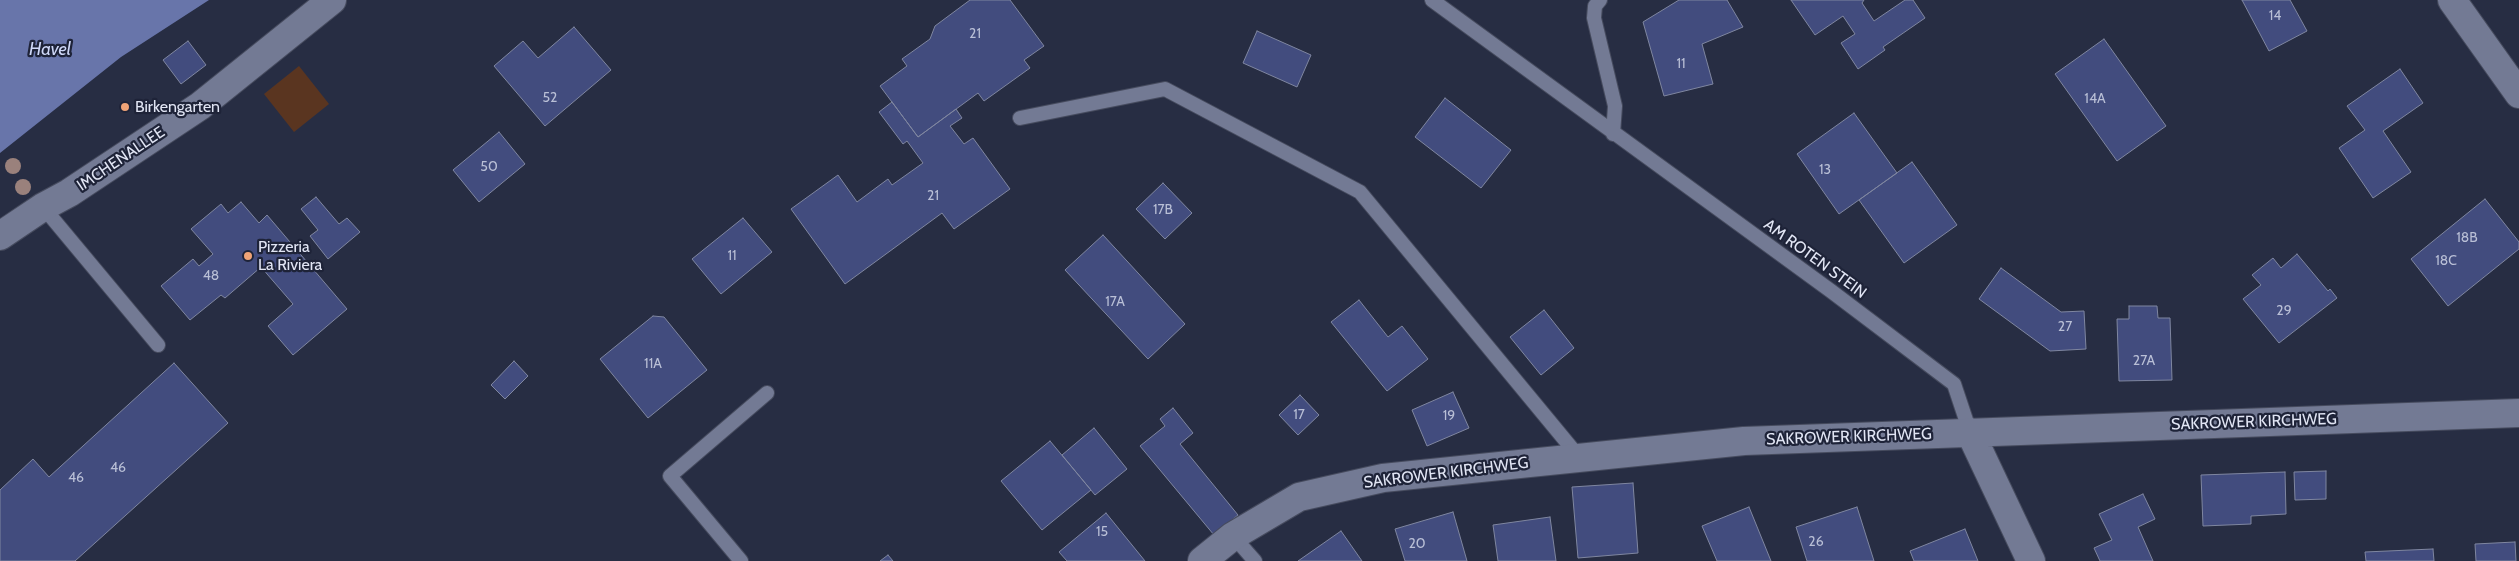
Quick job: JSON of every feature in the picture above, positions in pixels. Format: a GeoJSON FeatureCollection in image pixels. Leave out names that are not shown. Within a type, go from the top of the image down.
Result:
{"type":"FeatureCollection","features":[{"type":"Feature","properties":{"kind":"street","name":"IMCHENALLEE"},"geometry":{"type":"LineString","coordinates":[[0,236],[43,207],[69,193],[200,106],[332,0]]}},
{"type":"Feature","properties":{"kind":"street"},"geometry":{"type":"LineString","coordinates":[[2452,0],[2519,94]]}},
{"type":"Feature","properties":{"kind":"street","name":"SAKROWER KIRCHWEG"},"geometry":{"type":"LineString","coordinates":[[1202,561],[1233,536],[1299,497],[1383,478],[1744,441],[2519,413]]}},
{"type":"Feature","properties":{"kind":"street"},"geometry":{"type":"LineString","coordinates":[[1970,432],[2031,561]]}},
{"type":"Feature","properties":{"kind":"lane","name":"AM ROTEN STEIN"},"geometry":{"type":"LineString","coordinates":[[1432,0],[1613,134],[1831,291],[1954,384],[1970,432]]}},
{"type":"Feature","properties":{"kind":"lane"},"geometry":{"type":"LineString","coordinates":[[1600,0],[1595,6],[1594,18],[1615,106],[1613,134]]}},
{"type":"Feature","properties":{"kind":"lane"},"geometry":{"type":"LineString","coordinates":[[1020,118],[1165,89],[1360,192],[1578,457]]}},
{"type":"Feature","properties":{"kind":"lane"},"geometry":{"type":"LineString","coordinates":[[43,207],[158,345]]}},
{"type":"Feature","properties":{"kind":"lane"},"geometry":{"type":"LineString","coordinates":[[741,561],[670,476],[767,393]]}},
{"type":"Feature","properties":{"kind":"lane"},"geometry":{"type":"LineString","coordinates":[[1233,536],[1255,561]]}},
{"type":"Feature","properties":{"kind":"shaded area"},"geometry":{"type":"Polygon","coordinates":[[[299,66],[329,104],[294,132],[264,94],[299,66]]]}},
{"type":"Feature","properties":{"kind":"water","name":"Havel"},"geometry":{"type":"Polygon","coordinates":[[[0,0],[209,0],[121,57],[0,153],[0,0]]]}},
{"type":"Feature","properties":{"kind":"building"},"geometry":{"type":"Polygon","coordinates":[[[970,0],[1010,0],[1044,46],[1024,60],[1030,68],[984,101],[978,93],[918,137],[880,86],[907,66],[902,59],[930,39],[935,26],[970,0]]]}},
{"type":"Feature","properties":{"kind":"building"},"geometry":{"type":"Polygon","coordinates":[[[1679,0],[1727,0],[1743,27],[1702,44],[1713,84],[1664,96],[1643,22],[1679,0]]]}},
{"type":"Feature","properties":{"kind":"building"},"geometry":{"type":"Polygon","coordinates":[[[1791,0],[1864,0],[1862,3],[1874,21],[1905,0],[1913,0],[1925,18],[1883,47],[1885,50],[1858,69],[1841,43],[1855,34],[1843,16],[1815,35],[1791,0]]]}},
{"type":"Feature","properties":{"kind":"building"},"geometry":{"type":"Polygon","coordinates":[[[2242,0],[2290,0],[2307,31],[2269,51],[2242,0]]]}},
{"type":"Feature","properties":{"kind":"building"},"geometry":{"type":"Polygon","coordinates":[[[574,27],[611,70],[545,126],[494,66],[523,41],[538,58],[574,27]]]}},
{"type":"Feature","properties":{"kind":"building"},"geometry":{"type":"Polygon","coordinates":[[[1257,31],[1311,55],[1297,87],[1243,63],[1257,31]]]}},
{"type":"Feature","properties":{"kind":"building"},"geometry":{"type":"Polygon","coordinates":[[[2104,39],[2166,126],[2117,161],[2055,74],[2104,39]]]}},
{"type":"Feature","properties":{"kind":"building"},"geometry":{"type":"Polygon","coordinates":[[[188,41],[206,65],[181,84],[163,60],[188,41]]]}},
{"type":"Feature","properties":{"kind":"building"},"geometry":{"type":"Polygon","coordinates":[[[2400,69],[2423,103],[2383,131],[2411,172],[2373,198],[2339,148],[2365,130],[2347,106],[2400,69]]]}},
{"type":"Feature","properties":{"kind":"building"},"geometry":{"type":"Polygon","coordinates":[[[1445,98],[1511,150],[1481,188],[1415,137],[1445,98]]]}},
{"type":"Feature","properties":{"kind":"building"},"geometry":{"type":"Polygon","coordinates":[[[892,102],[918,137],[956,109],[962,118],[950,126],[964,144],[973,138],[1010,189],[954,229],[942,213],[845,284],[791,209],[838,175],[857,202],[888,179],[892,185],[923,163],[907,141],[903,144],[879,112],[892,102]]]}},
{"type":"Feature","properties":{"kind":"building"},"geometry":{"type":"Polygon","coordinates":[[[1854,113],[1897,173],[1839,214],[1797,154],[1854,113]]]}},
{"type":"Feature","properties":{"kind":"building"},"geometry":{"type":"Polygon","coordinates":[[[499,132],[525,164],[479,202],[453,170],[499,132]]]}},
{"type":"Feature","properties":{"kind":"building"},"geometry":{"type":"Polygon","coordinates":[[[1912,162],[1957,225],[1904,263],[1859,200],[1912,162]]]}},
{"type":"Feature","properties":{"kind":"building"},"geometry":{"type":"Polygon","coordinates":[[[1163,183],[1192,213],[1165,239],[1136,209],[1163,183]]]}},
{"type":"Feature","properties":{"kind":"building"},"geometry":{"type":"Polygon","coordinates":[[[316,197],[339,224],[347,218],[360,232],[328,259],[310,236],[318,230],[301,209],[316,197]]]}},
{"type":"Feature","properties":{"kind":"building"},"geometry":{"type":"Polygon","coordinates":[[[2485,199],[2519,242],[2519,249],[2448,306],[2411,259],[2485,199]]]}},
{"type":"Feature","properties":{"kind":"building"},"geometry":{"type":"Polygon","coordinates":[[[241,202],[259,223],[267,215],[347,309],[293,355],[268,326],[293,304],[261,267],[225,298],[221,295],[190,320],[161,286],[193,259],[199,266],[213,254],[191,229],[221,204],[228,213],[241,202]]]}},
{"type":"Feature","properties":{"kind":"building"},"geometry":{"type":"Polygon","coordinates":[[[743,218],[772,252],[721,294],[692,259],[743,218]]]}},
{"type":"Feature","properties":{"kind":"building"},"geometry":{"type":"Polygon","coordinates":[[[1103,235],[1185,324],[1148,359],[1065,270],[1103,235]]]}},
{"type":"Feature","properties":{"kind":"building"},"geometry":{"type":"Polygon","coordinates":[[[2297,254],[2328,291],[2330,289],[2337,298],[2279,343],[2243,299],[2261,285],[2252,275],[2273,258],[2281,268],[2297,254]]]}},
{"type":"Feature","properties":{"kind":"building"},"geometry":{"type":"Polygon","coordinates":[[[2001,268],[2061,312],[2084,311],[2086,349],[2050,351],[1979,299],[2001,268]]]}},
{"type":"Feature","properties":{"kind":"building"},"geometry":{"type":"Polygon","coordinates":[[[1359,300],[1388,337],[1402,326],[1428,359],[1387,391],[1331,322],[1359,300]]]}},
{"type":"Feature","properties":{"kind":"building"},"geometry":{"type":"Polygon","coordinates":[[[2129,306],[2157,306],[2158,318],[2170,318],[2172,380],[2119,381],[2117,319],[2129,319],[2129,306]]]}},
{"type":"Feature","properties":{"kind":"building"},"geometry":{"type":"Polygon","coordinates":[[[1544,310],[1574,348],[1541,375],[1510,337],[1544,310]]]}},
{"type":"Feature","properties":{"kind":"building"},"geometry":{"type":"Polygon","coordinates":[[[653,316],[664,317],[707,370],[648,418],[600,359],[653,316]]]}},
{"type":"Feature","properties":{"kind":"building"},"geometry":{"type":"Polygon","coordinates":[[[514,361],[528,376],[505,399],[491,385],[514,361]]]}},
{"type":"Feature","properties":{"kind":"building"},"geometry":{"type":"Polygon","coordinates":[[[174,363],[228,423],[75,561],[0,561],[0,490],[33,459],[49,477],[174,363]]]}},
{"type":"Feature","properties":{"kind":"building"},"geometry":{"type":"Polygon","coordinates":[[[1453,392],[1469,428],[1427,446],[1412,410],[1453,392]]]}},
{"type":"Feature","properties":{"kind":"building"},"geometry":{"type":"Polygon","coordinates":[[[1300,395],[1319,415],[1298,435],[1279,415],[1300,395]]]}},
{"type":"Feature","properties":{"kind":"building"},"geometry":{"type":"Polygon","coordinates":[[[1173,408],[1193,433],[1180,444],[1238,515],[1214,535],[1140,446],[1165,426],[1160,419],[1173,408]]]}},
{"type":"Feature","properties":{"kind":"building"},"geometry":{"type":"Polygon","coordinates":[[[1094,428],[1127,469],[1095,495],[1062,455],[1094,428]]]}},
{"type":"Feature","properties":{"kind":"building"},"geometry":{"type":"Polygon","coordinates":[[[1050,441],[1091,490],[1042,530],[1001,481],[1050,441]]]}},
{"type":"Feature","properties":{"kind":"building"},"geometry":{"type":"Polygon","coordinates":[[[2326,471],[2326,499],[2295,500],[2294,472],[2326,471]]]}},
{"type":"Feature","properties":{"kind":"building"},"geometry":{"type":"Polygon","coordinates":[[[2285,472],[2286,514],[2251,516],[2251,524],[2203,526],[2201,475],[2285,472]]]}},
{"type":"Feature","properties":{"kind":"building"},"geometry":{"type":"Polygon","coordinates":[[[1633,483],[1638,553],[1578,558],[1572,487],[1633,483]]]}},
{"type":"Feature","properties":{"kind":"building"},"geometry":{"type":"Polygon","coordinates":[[[2143,494],[2155,519],[2138,527],[2153,561],[2100,561],[2094,548],[2112,540],[2099,514],[2143,494]]]}},
{"type":"Feature","properties":{"kind":"building"},"geometry":{"type":"Polygon","coordinates":[[[1749,507],[1771,561],[1717,561],[1702,526],[1749,507]]]}},
{"type":"Feature","properties":{"kind":"building"},"geometry":{"type":"Polygon","coordinates":[[[1857,507],[1874,561],[1807,561],[1796,527],[1857,507]]]}},
{"type":"Feature","properties":{"kind":"building"},"geometry":{"type":"Polygon","coordinates":[[[1453,512],[1467,561],[1405,561],[1395,529],[1453,512]]]}},
{"type":"Feature","properties":{"kind":"building"},"geometry":{"type":"Polygon","coordinates":[[[1106,513],[1145,561],[1067,561],[1059,552],[1106,513]]]}},
{"type":"Feature","properties":{"kind":"building"},"geometry":{"type":"Polygon","coordinates":[[[1550,517],[1556,561],[1498,561],[1493,525],[1550,517]]]}},
{"type":"Feature","properties":{"kind":"building"},"geometry":{"type":"Polygon","coordinates":[[[1965,529],[1978,561],[1914,561],[1910,551],[1965,529]]]}},
{"type":"Feature","properties":{"kind":"building"},"geometry":{"type":"Polygon","coordinates":[[[1341,531],[1362,561],[1298,561],[1341,531]]]}},
{"type":"Feature","properties":{"kind":"building"},"geometry":{"type":"Polygon","coordinates":[[[2515,542],[2516,561],[2476,561],[2475,544],[2515,542]]]}},
{"type":"Feature","properties":{"kind":"building"},"geometry":{"type":"Polygon","coordinates":[[[2433,549],[2434,561],[2366,561],[2365,552],[2433,549]]]}},
{"type":"Feature","properties":{"kind":"building"},"geometry":{"type":"Polygon","coordinates":[[[888,555],[893,561],[880,561],[888,555]]]}},
{"type":"Feature","properties":{"kind":"place","name":"Birkengarten"},"geometry":{"type":"Point","coordinates":[125,107]}},
{"type":"Feature","properties":{"kind":"place","name":"Pizzeria La Riviera"},"geometry":{"type":"Point","coordinates":[248,256]}}]}
